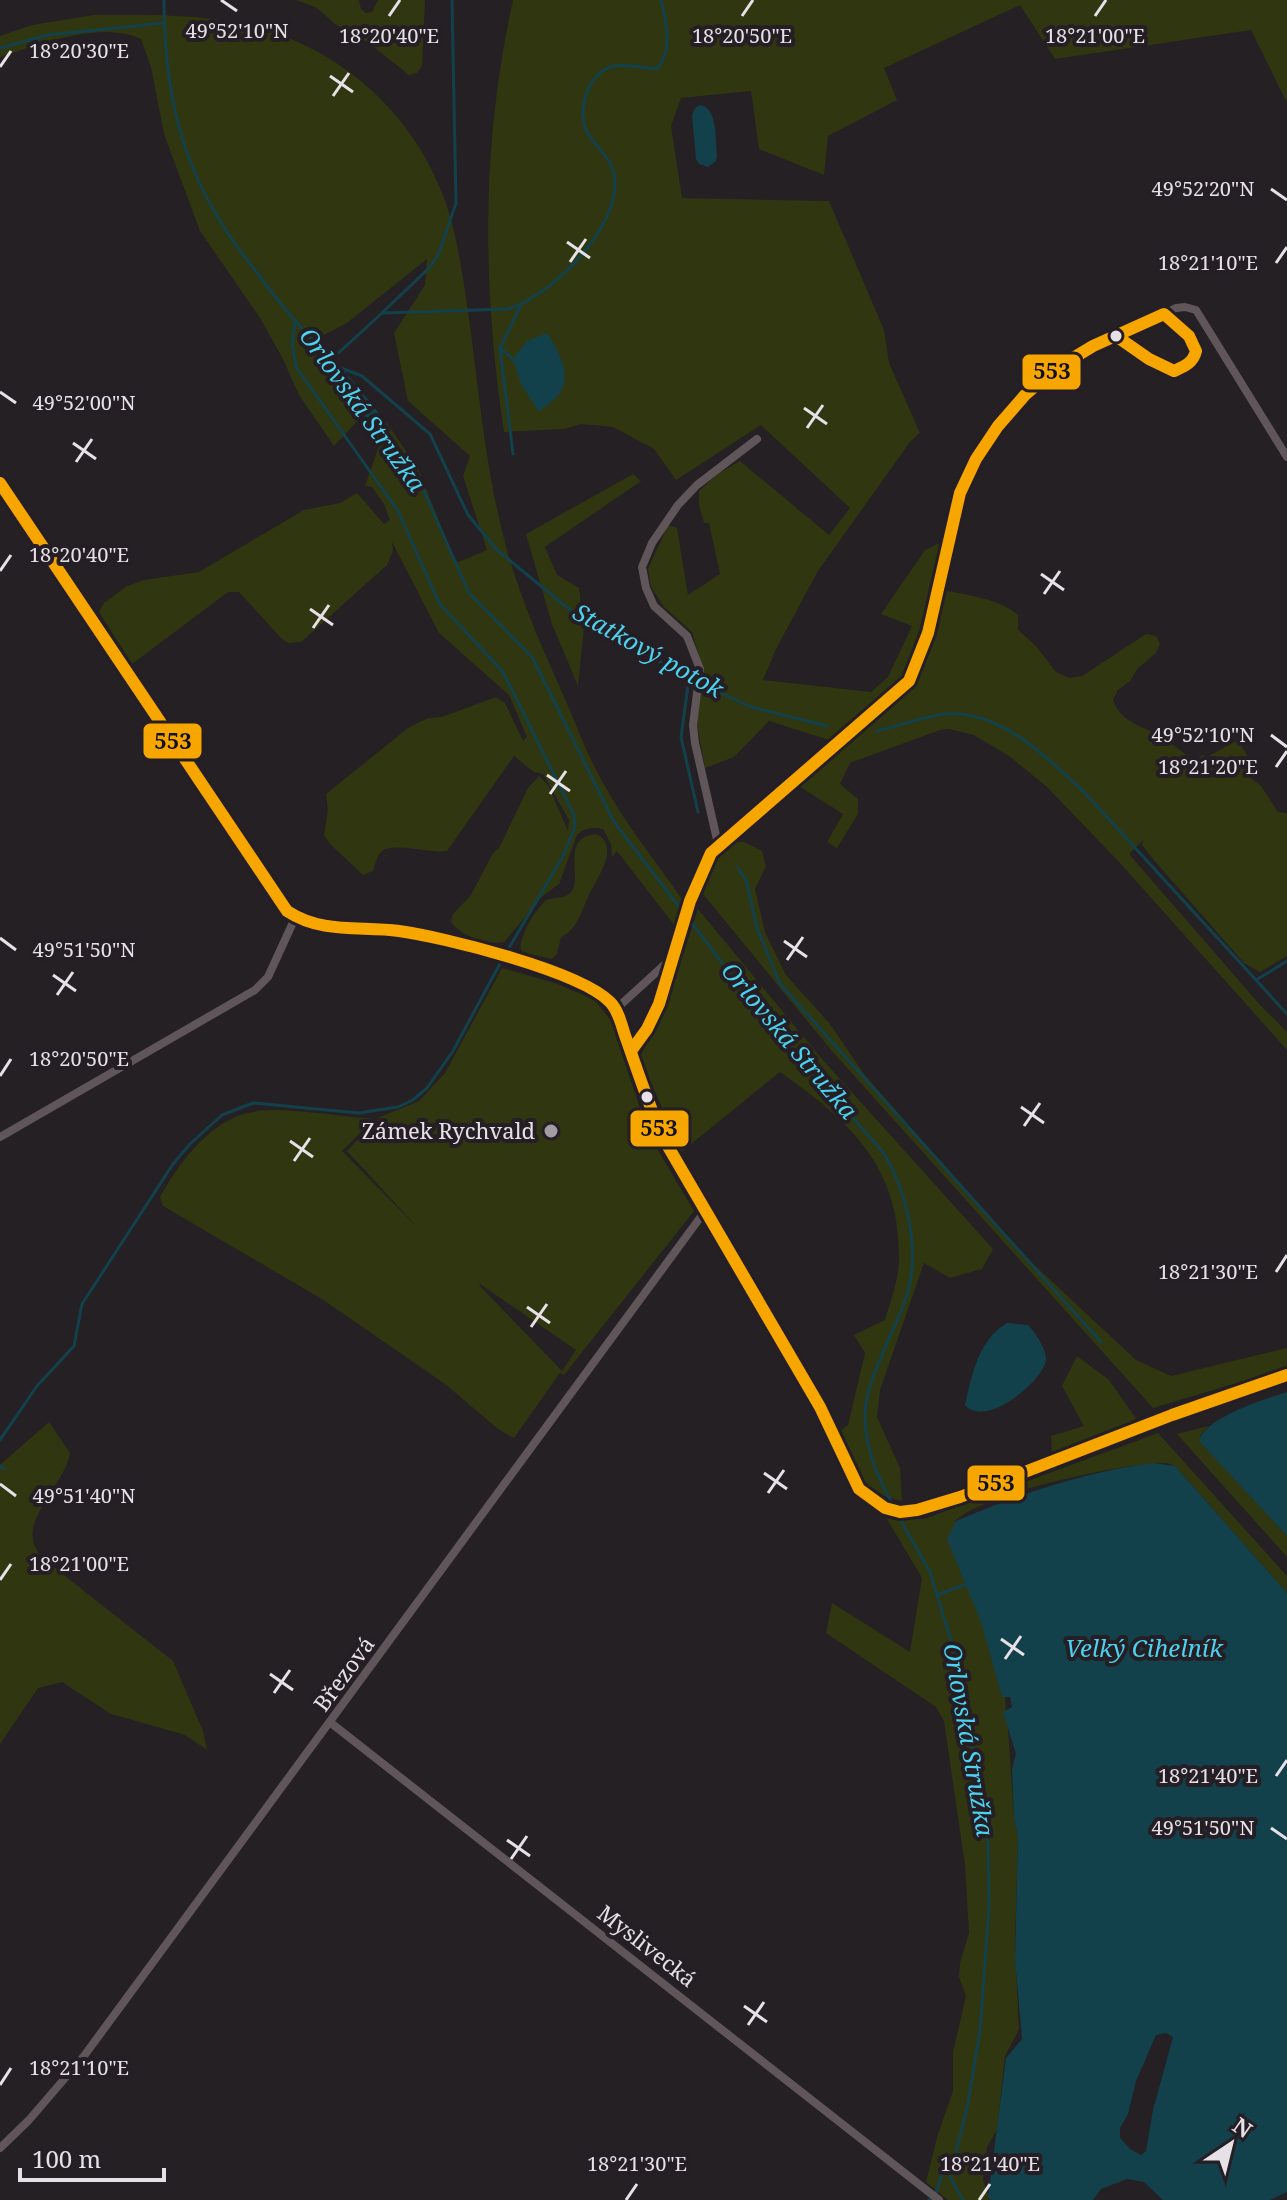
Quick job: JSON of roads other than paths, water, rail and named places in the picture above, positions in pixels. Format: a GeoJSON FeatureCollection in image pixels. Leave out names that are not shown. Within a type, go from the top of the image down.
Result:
{"type":"FeatureCollection","features":[{"type":"Feature","properties":{"kind":"main road"},"geometry":{"type":"LineString","coordinates":[[0,483],[272,892],[295,918],[333,927],[398,931],[497,955],[588,985],[615,1010],[655,1123],[820,1407],[859,1489],[885,1508],[900,1512],[917,1510],[960,1497],[1172,1415],[1287,1375]]}},
{"type":"Feature","properties":{"kind":"street"},"geometry":{"type":"LineString","coordinates":[[631,1051],[665,994],[699,874],[718,844],[909,681],[919,663],[955,509],[967,477],[989,440],[1046,376],[1092,348],[1176,308],[1196,310],[1287,457]]}},
{"type":"Feature","properties":{"kind":"street"},"geometry":{"type":"LineString","coordinates":[[718,844],[693,725],[700,669],[687,636],[654,606],[642,567],[652,543],[678,505],[697,485],[757,439]]}},
{"type":"Feature","properties":{"kind":"street"},"geometry":{"type":"LineString","coordinates":[[0,1137],[255,990],[268,977],[295,918]]}},
{"type":"Feature","properties":{"kind":"street"},"geometry":{"type":"LineString","coordinates":[[615,1010],[674,956]]}},
{"type":"Feature","properties":{"kind":"street","name":"Březová"},"geometry":{"type":"LineString","coordinates":[[0,2148],[29,2120],[84,2056],[705,1211]]}},
{"type":"Feature","properties":{"kind":"street","name":"Myslivecká"},"geometry":{"type":"LineString","coordinates":[[331,1723],[939,2200]]}},
{"type":"Feature","properties":{"kind":"water"},"geometry":{"type":"Polygon","coordinates":[[[701,105],[710,113],[716,133],[716,161],[708,167],[699,164],[696,159],[692,115],[701,105]]]}},
{"type":"Feature","properties":{"kind":"water"},"geometry":{"type":"Polygon","coordinates":[[[547,333],[562,362],[565,378],[559,394],[539,412],[521,384],[513,359],[527,341],[547,333]]]}},
{"type":"Feature","properties":{"kind":"water"},"geometry":{"type":"Polygon","coordinates":[[[331,354],[387,423],[381,437],[324,369],[327,366],[322,361],[331,354]]]}},
{"type":"Feature","properties":{"kind":"water"},"geometry":{"type":"Polygon","coordinates":[[[1007,1323],[1028,1325],[1044,1349],[1044,1367],[1014,1398],[987,1411],[975,1411],[965,1405],[978,1359],[989,1339],[1007,1323]]]}},
{"type":"Feature","properties":{"kind":"water"},"geometry":{"type":"Polygon","coordinates":[[[1287,1392],[1287,1536],[1199,1441],[1204,1432],[1224,1417],[1287,1392]]]}},
{"type":"Feature","properties":{"kind":"water","name":"Velký Cihelník"},"geometry":{"type":"Polygon","coordinates":[[[1153,1463],[1175,1466],[1287,1593],[1287,2192],[1270,2200],[1163,2200],[1144,2182],[1127,2179],[1101,2189],[1093,2200],[991,2200],[988,2197],[1006,2058],[1022,2039],[1015,1960],[1018,1836],[1012,1769],[1016,1754],[1003,1712],[1012,1707],[1010,1697],[1002,1697],[981,1622],[947,1539],[956,1521],[979,1511],[1053,1485],[1153,1463]],[[1166,2033],[1156,2035],[1136,2081],[1128,2114],[1120,2128],[1120,2138],[1141,2155],[1146,2151],[1153,2110],[1173,2037],[1166,2033]]]}},
{"type":"Feature","properties":{"kind":"waterway","name":"Orlovská Stružka"},"geometry":{"type":"LineString","coordinates":[[164,0],[168,72],[174,106],[182,138],[208,201],[226,231],[278,301],[329,361]]}},
{"type":"Feature","properties":{"kind":"waterway"},"geometry":{"type":"LineString","coordinates":[[382,313],[431,266],[439,253],[456,203],[452,0]]}},
{"type":"Feature","properties":{"kind":"waterway"},"geometry":{"type":"LineString","coordinates":[[332,359],[382,313],[508,309],[545,289],[584,253],[610,209],[615,187],[610,162],[587,132],[584,123],[587,93],[597,75],[605,69],[614,66],[657,69],[667,45],[661,0]]}},
{"type":"Feature","properties":{"kind":"waterway"},"geometry":{"type":"LineString","coordinates":[[0,48],[47,35],[164,23]]}},
{"type":"Feature","properties":{"kind":"waterway"},"geometry":{"type":"LineString","coordinates":[[513,454],[500,348],[520,307]]}},
{"type":"Feature","properties":{"kind":"waterway"},"geometry":{"type":"LineString","coordinates":[[0,1440],[37,1386],[74,1346],[82,1304],[173,1164],[222,1115],[253,1103],[358,1113],[398,1107],[427,1088],[453,1051],[563,856],[575,827],[574,815],[503,672],[439,603],[398,511],[296,367],[292,342],[295,321]]}},
{"type":"Feature","properties":{"kind":"waterway"},"geometry":{"type":"LineString","coordinates":[[500,348],[513,359]]}},
{"type":"Feature","properties":{"kind":"waterway","name":"Statkový potok"},"geometry":{"type":"LineString","coordinates":[[341,368],[362,376],[430,434],[468,515],[497,550],[575,614],[689,678],[751,707],[827,726]]}},
{"type":"Feature","properties":{"kind":"waterway","name":"Orlovská Stružka"},"geometry":{"type":"LineString","coordinates":[[384,429],[418,478],[469,593],[532,657],[614,822],[683,912]]}},
{"type":"Feature","properties":{"kind":"waterway"},"geometry":{"type":"LineString","coordinates":[[689,678],[681,737],[698,812]]}},
{"type":"Feature","properties":{"kind":"waterway","name":"Statkový potok"},"geometry":{"type":"LineString","coordinates":[[877,731],[938,715],[959,714],[999,725],[1018,736],[1084,792],[1287,1014]]}},
{"type":"Feature","properties":{"kind":"waterway"},"geometry":{"type":"LineString","coordinates":[[738,868],[746,880],[757,928],[780,984],[1101,1342]]}},
{"type":"Feature","properties":{"kind":"waterway","name":"Orlovská Stružka"},"geometry":{"type":"LineString","coordinates":[[688,918],[761,1014],[883,1152],[904,1200],[911,1235],[909,1287],[872,1382],[865,1415],[874,1462],[894,1507]]}},
{"type":"Feature","properties":{"kind":"waterway"},"geometry":{"type":"LineString","coordinates":[[1256,980],[1287,961]]}},
{"type":"Feature","properties":{"kind":"waterway"},"geometry":{"type":"LineString","coordinates":[[0,1466],[5,1469]]}},
{"type":"Feature","properties":{"kind":"waterway","name":"Orlovská Stružka"},"geometry":{"type":"LineString","coordinates":[[897,1514],[930,1572],[961,1673],[988,1844],[989,1907],[980,2030],[968,2103],[950,2177],[963,2200]]}},
{"type":"Feature","properties":{"kind":"waterway"},"geometry":{"type":"LineString","coordinates":[[937,1595],[966,1584]]}},
{"type":"Feature","properties":{"kind":"waterway"},"geometry":{"type":"LineString","coordinates":[[929,2200],[935,2197],[942,2173]]}},
{"type":"Feature","properties":{"kind":"place","name":"Zámek Rychvald"},"geometry":{"type":"Point","coordinates":[551,1131]}}]}
